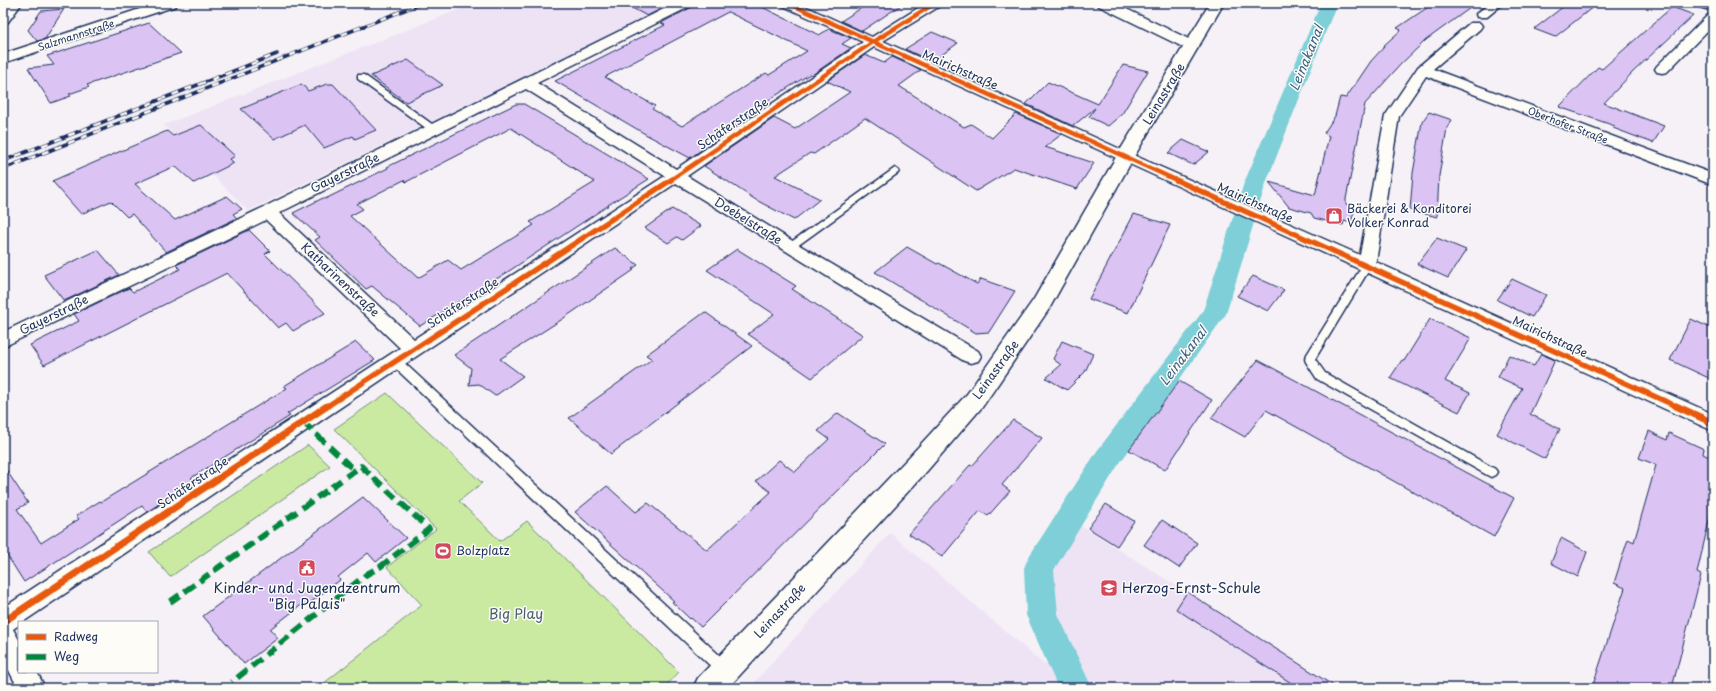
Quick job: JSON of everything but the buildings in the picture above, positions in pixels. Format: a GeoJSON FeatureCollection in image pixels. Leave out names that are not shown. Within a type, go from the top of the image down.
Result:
{"type":"FeatureCollection","features":[{"type":"Feature","properties":{"kind":"street"},"geometry":{"type":"LineString","coordinates":[[3,19],[15,3]]}},
{"type":"Feature","properties":{"kind":"street","name":"Salzmannstraße"},"geometry":{"type":"LineString","coordinates":[[3,59],[171,3]]}},
{"type":"Feature","properties":{"kind":"street","name":"Gayerstraße"},"geometry":{"type":"LineString","coordinates":[[3,340],[268,212],[686,3]]}},
{"type":"Feature","properties":{"kind":"street","name":"Mairichstraße"},"geometry":{"type":"LineString","coordinates":[[788,3],[1713,423]]}},
{"type":"Feature","properties":{"kind":"street","name":"Schäferstraße"},"geometry":{"type":"LineString","coordinates":[[3,622],[413,349],[675,177],[873,42],[935,3]]}},
{"type":"Feature","properties":{"kind":"street"},"geometry":{"type":"LineString","coordinates":[[1104,3],[1192,46]]}},
{"type":"Feature","properties":{"kind":"street","name":"Leinastraße"},"geometry":{"type":"LineString","coordinates":[[708,688],[918,464],[975,400],[1042,304],[1125,157],[1217,3]]}},
{"type":"Feature","properties":{"kind":"street"},"geometry":{"type":"LineString","coordinates":[[1367,265],[1392,116],[1423,70],[1498,3]]}},
{"type":"Feature","properties":{"kind":"street"},"geometry":{"type":"LineString","coordinates":[[1701,3],[1713,7]]}},
{"type":"Feature","properties":{"kind":"street"},"geometry":{"type":"LineString","coordinates":[[1662,69],[1713,18]]}},
{"type":"Feature","properties":{"kind":"street","name":"Oberhofer Straße"},"geometry":{"type":"LineString","coordinates":[[1423,70],[1713,180]]}},
{"type":"Feature","properties":{"kind":"street","name":"Doebelstraße"},"geometry":{"type":"LineString","coordinates":[[526,83],[675,177],[971,356]]}},
{"type":"Feature","properties":{"kind":"street","name":"Katharinenstraße"},"geometry":{"type":"LineString","coordinates":[[268,212],[413,349]]}},
{"type":"Feature","properties":{"kind":"street"},"geometry":{"type":"LineString","coordinates":[[3,635],[18,662]]}},
{"type":"Feature","properties":{"kind":"street"},"geometry":{"type":"LineString","coordinates":[[24,673],[32,688]]}},
{"type":"Feature","properties":{"kind":"lane"},"geometry":{"type":"LineString","coordinates":[[361,77],[433,129]]}},
{"type":"Feature","properties":{"kind":"lane"},"geometry":{"type":"LineString","coordinates":[[790,247],[895,171]]}},
{"type":"Feature","properties":{"kind":"lane"},"geometry":{"type":"LineString","coordinates":[[1367,265],[1310,359],[1321,376],[1491,472]]}},
{"type":"Feature","properties":{"kind":"lane"},"geometry":{"type":"LineString","coordinates":[[395,361],[725,670]]}},
{"type":"Feature","properties":{"kind":"shaded area"},"geometry":{"type":"Polygon","coordinates":[[[476,3],[674,3],[248,211],[164,125],[476,3]]]}},
{"type":"Feature","properties":{"kind":"shaded area","name":"Herzog-Ernst-Schule"},"geometry":{"type":"Polygon","coordinates":[[[1063,514],[1338,688],[749,688],[890,533],[1045,665],[1053,657],[1039,625],[1036,559],[1063,514]]]}},
{"type":"Feature","properties":{"kind":"green space","name":"Big Play"},"geometry":{"type":"Polygon","coordinates":[[[387,393],[482,483],[459,501],[500,541],[527,521],[679,672],[664,688],[318,688],[422,605],[387,567],[436,529],[334,429],[387,393]]]}},
{"type":"Feature","properties":{"kind":"green space"},"geometry":{"type":"Polygon","coordinates":[[[308,445],[330,466],[170,577],[149,552],[308,445]]]}},
{"type":"Feature","properties":{"kind":"waterway","name":"Leinakanal"},"geometry":{"type":"LineString","coordinates":[[1075,688],[1042,615],[1039,568],[1107,459],[1214,314],[1255,183],[1329,3]]}},
{"type":"Feature","properties":{"kind":"railway"},"geometry":{"type":"LineString","coordinates":[[3,169],[422,3]]}},
{"type":"Feature","properties":{"kind":"railway"},"geometry":{"type":"LineString","coordinates":[[3,161],[277,54]]}},
{"type":"Feature","properties":{"kind":"marked path"},"geometry":{"type":"LineString","coordinates":[[303,422],[355,471]]}},
{"type":"Feature","properties":{"kind":"marked path"},"geometry":{"type":"LineString","coordinates":[[170,602],[361,466],[429,529],[380,567],[367,574],[232,682]]}},
{"type":"Feature","properties":{"kind":"cycle path"},"geometry":{"type":"LineString","coordinates":[[788,3],[1713,423]]}},
{"type":"Feature","properties":{"kind":"cycle path"},"geometry":{"type":"LineString","coordinates":[[3,622],[675,177],[873,42],[935,3]]}},
{"type":"Feature","properties":{"kind":"place","name":"Bäckerei & Konditorei Volker Konrad"},"geometry":{"type":"Point","coordinates":[1334,216]}},
{"type":"Feature","properties":{"kind":"place","name":"Bolzplatz"},"geometry":{"type":"Point","coordinates":[443,551]}},
{"type":"Feature","properties":{"kind":"place","name":"Kinder- und Jugendzentrum \"Big Palais\""},"geometry":{"type":"Point","coordinates":[307,568]}},
{"type":"Feature","properties":{"kind":"place","name":"Herzog-Ernst-Schule"},"geometry":{"type":"Point","coordinates":[1109,588]}}]}
